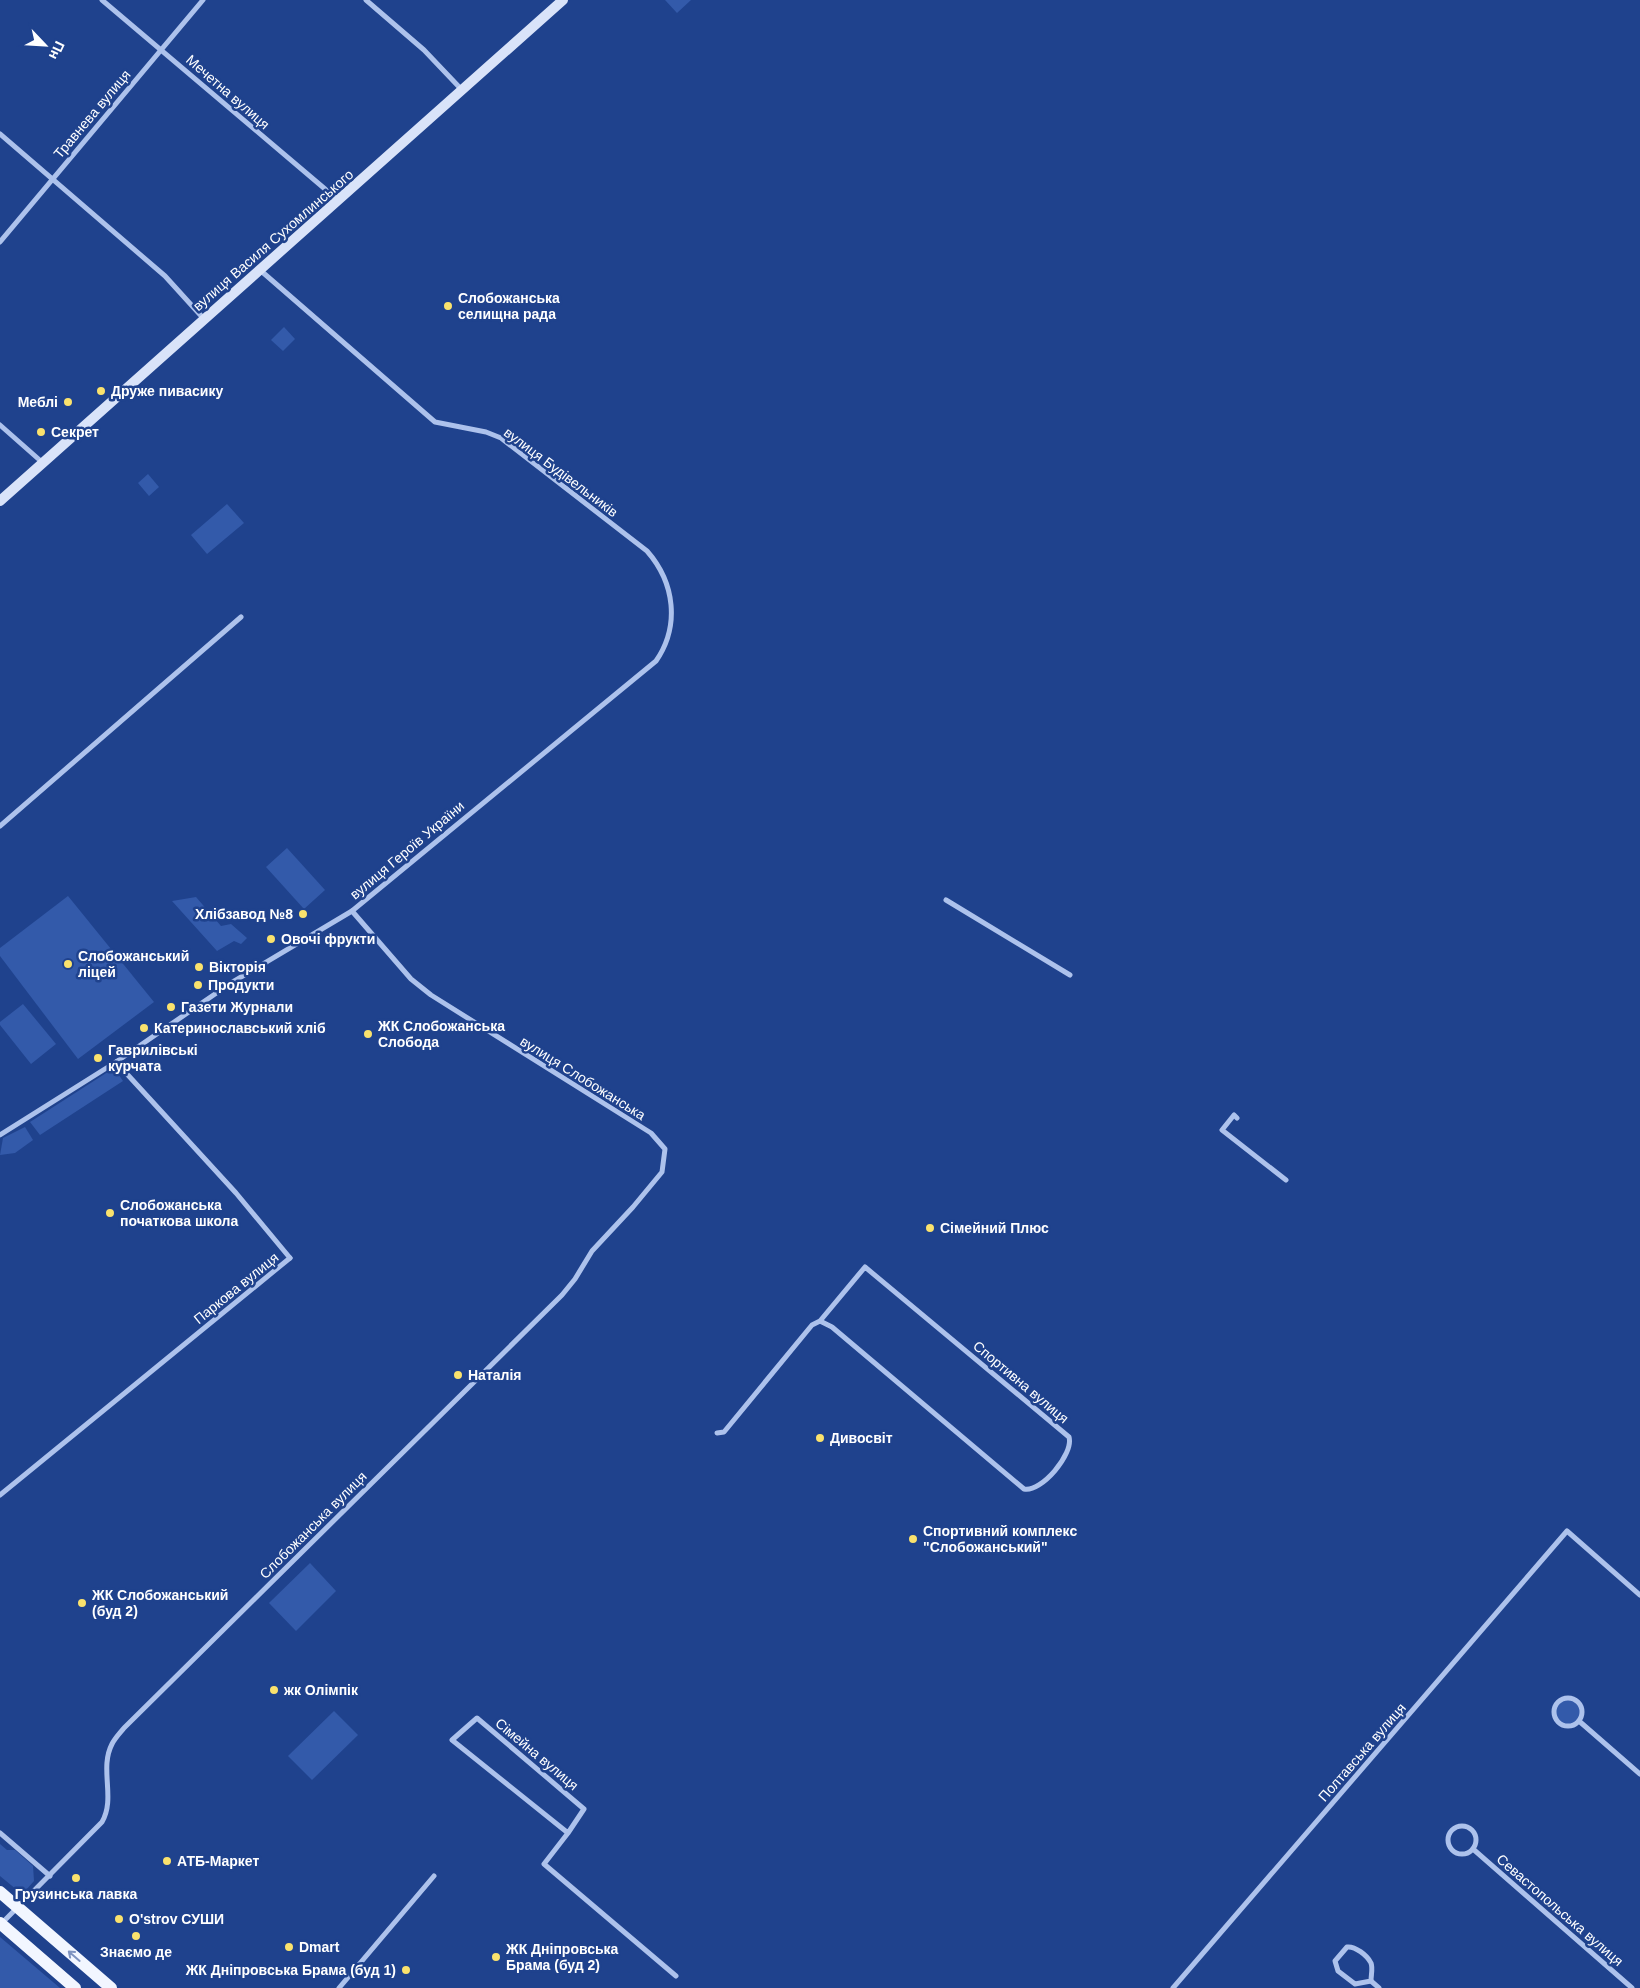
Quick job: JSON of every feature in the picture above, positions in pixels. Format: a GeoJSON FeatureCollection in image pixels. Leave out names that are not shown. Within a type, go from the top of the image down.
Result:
{"type":"FeatureCollection","features":[{"type":"Feature","properties":{"kind":"main road","name":"вулиця Василя Сухомлинського"},"geometry":{"type":"LineString","coordinates":[[0,501],[463,91],[563,0]]}},
{"type":"Feature","properties":{"kind":"main road"},"geometry":{"type":"LineString","coordinates":[[0,1892],[111,1988]]}},
{"type":"Feature","properties":{"kind":"main road"},"geometry":{"type":"LineString","coordinates":[[1,1923],[75,1988]]}},
{"type":"Feature","properties":{"kind":"street","name":"Мечетна вулиця"},"geometry":{"type":"LineString","coordinates":[[102,0],[338,201]]}},
{"type":"Feature","properties":{"kind":"street","name":"Травнева вулиця"},"geometry":{"type":"LineString","coordinates":[[0,242],[202,0]]}},
{"type":"Feature","properties":{"kind":"street"},"geometry":{"type":"LineString","coordinates":[[366,0],[424,50],[463,91]]}},
{"type":"Feature","properties":{"kind":"street"},"geometry":{"type":"LineString","coordinates":[[0,134],[165,276],[204,319]]}},
{"type":"Feature","properties":{"kind":"street","name":"вулиця Будівельників"},"geometry":{"type":"LineString","coordinates":[[260,270],[435,422],[486,432],[501,438],[648,551],[663,574],[672,616]]}},
{"type":"Feature","properties":{"kind":"street"},"geometry":{"type":"LineString","coordinates":[[0,426],[43,463]]}},
{"type":"Feature","properties":{"kind":"street","name":"вулиця Героїв України"},"geometry":{"type":"LineString","coordinates":[[0,1136],[116,1062],[231,983],[352,911],[656,661],[666,645],[672,616]]}},
{"type":"Feature","properties":{"kind":"street"},"geometry":{"type":"LineString","coordinates":[[0,826],[240,617]]}},
{"type":"Feature","properties":{"kind":"street"},"geometry":{"type":"LineString","coordinates":[[946,900],[1070,975]]}},
{"type":"Feature","properties":{"kind":"street","name":"вулиця Слобожанська"},"geometry":{"type":"LineString","coordinates":[[352,911],[411,979],[430,994],[651,1134],[666,1150]]}},
{"type":"Feature","properties":{"kind":"street","name":"Паркова вулиця"},"geometry":{"type":"LineString","coordinates":[[0,1495],[290,1258],[236,1192],[116,1062]]}},
{"type":"Feature","properties":{"kind":"street"},"geometry":{"type":"LineString","coordinates":[[1237,1118],[1234,1115],[1222,1130],[1286,1180]]}},
{"type":"Feature","properties":{"kind":"street","name":"Слобожанська вулиця"},"geometry":{"type":"LineString","coordinates":[[1,1923],[50,1876],[102,1822],[108,1813],[109,1802],[106,1781],[109,1753],[112,1744],[124,1728],[562,1295],[575,1279],[592,1251],[662,1172],[666,1150]]}},
{"type":"Feature","properties":{"kind":"street","name":"Спортивна вулиця"},"geometry":{"type":"LineString","coordinates":[[717,1433],[724,1432],[812,1325],[820,1321],[866,1267],[1069,1437],[1071,1443],[1068,1451],[1046,1479],[1030,1490],[1024,1490],[832,1327],[820,1321]]}},
{"type":"Feature","properties":{"kind":"street","name":"Полтавська вулиця"},"geometry":{"type":"LineString","coordinates":[[1173,1988],[1567,1531],[1640,1595]]}},
{"type":"Feature","properties":{"kind":"street"},"geometry":{"type":"LineString","coordinates":[[1562,1699],[1575,1699],[1582,1709],[1579,1721],[1574,1725],[1562,1725],[1555,1715],[1557,1703],[1562,1699]]}},
{"type":"Feature","properties":{"kind":"street","name":"Сімейна вулиця"},"geometry":{"type":"LineString","coordinates":[[568,1833],[452,1740],[477,1718],[584,1809],[568,1833],[544,1864],[676,1976]]}},
{"type":"Feature","properties":{"kind":"street"},"geometry":{"type":"LineString","coordinates":[[1579,1721],[1640,1774]]}},
{"type":"Feature","properties":{"kind":"street"},"geometry":{"type":"LineString","coordinates":[[1456,1828],[1468,1828],[1476,1837],[1473,1849],[1468,1853],[1456,1853],[1448,1843],[1451,1832],[1456,1828]]}},
{"type":"Feature","properties":{"kind":"street"},"geometry":{"type":"LineString","coordinates":[[0,1833],[50,1876]]}},
{"type":"Feature","properties":{"kind":"street","name":"Севастопольська вулиця"},"geometry":{"type":"LineString","coordinates":[[1473,1849],[1632,1988]]}},
{"type":"Feature","properties":{"kind":"street"},"geometry":{"type":"LineString","coordinates":[[338,1988],[434,1876]]}},
{"type":"Feature","properties":{"kind":"street"},"geometry":{"type":"LineString","coordinates":[[1371,1981],[1355,1984],[1348,1981],[1336,1968],[1337,1957],[1347,1948],[1357,1949],[1371,1963],[1371,1981],[1379,1988]]}},
{"type":"Feature","properties":{"kind":"shaded area"},"geometry":{"type":"Polygon","coordinates":[[[665,0],[691,0],[677,13],[665,0]]]}},
{"type":"Feature","properties":{"kind":"shaded area"},"geometry":{"type":"Polygon","coordinates":[[[284,327],[295,339],[283,351],[271,340],[284,327]]]}},
{"type":"Feature","properties":{"kind":"shaded area"},"geometry":{"type":"Polygon","coordinates":[[[148,474],[159,487],[149,496],[138,483],[148,474]]]}},
{"type":"Feature","properties":{"kind":"shaded area"},"geometry":{"type":"Polygon","coordinates":[[[227,504],[244,523],[207,554],[191,535],[227,504]]]}},
{"type":"Feature","properties":{"kind":"shaded area"},"geometry":{"type":"Polygon","coordinates":[[[287,848],[325,890],[304,909],[266,867],[287,848]]]}},
{"type":"Feature","properties":{"kind":"shaded area"},"geometry":{"type":"Polygon","coordinates":[[[68,896],[154,1002],[78,1059],[0,956],[0,948],[68,896]]]}},
{"type":"Feature","properties":{"kind":"shaded area"},"geometry":{"type":"Polygon","coordinates":[[[196,897],[221,926],[231,924],[247,938],[241,944],[234,941],[217,951],[172,901],[196,897]]]}},
{"type":"Feature","properties":{"kind":"shaded area"},"geometry":{"type":"Polygon","coordinates":[[[23,1004],[56,1044],[31,1064],[0,1025],[0,1022],[23,1004]]]}},
{"type":"Feature","properties":{"kind":"shaded area"},"geometry":{"type":"Polygon","coordinates":[[[114,1068],[123,1081],[40,1135],[30,1122],[114,1068]]]}},
{"type":"Feature","properties":{"kind":"shaded area"},"geometry":{"type":"Polygon","coordinates":[[[25,1127],[33,1140],[15,1153],[0,1155],[3,1138],[25,1127]]]}},
{"type":"Feature","properties":{"kind":"shaded area"},"geometry":{"type":"Polygon","coordinates":[[[310,1563],[336,1591],[296,1631],[269,1603],[310,1563]]]}},
{"type":"Feature","properties":{"kind":"shaded area"},"geometry":{"type":"Polygon","coordinates":[[[1568,1698],[1578,1702],[1582,1712],[1578,1722],[1568,1726],[1558,1722],[1554,1712],[1558,1702],[1568,1698]]]}},
{"type":"Feature","properties":{"kind":"shaded area"},"geometry":{"type":"Polygon","coordinates":[[[334,1711],[358,1735],[312,1780],[288,1756],[334,1711]]]}},
{"type":"Feature","properties":{"kind":"shaded area"},"geometry":{"type":"Polygon","coordinates":[[[0,1844],[7,1850],[15,1850],[33,1866],[34,1881],[26,1890],[17,1890],[0,1876],[0,1844]]]}},
{"type":"Feature","properties":{"kind":"shaded area"},"geometry":{"type":"Polygon","coordinates":[[[0,1937],[60,1988],[0,1988],[0,1937]]]}},
{"type":"Feature","properties":{"kind":"place","name":"Слобожанська селищна рада"},"geometry":{"type":"Point","coordinates":[448,306]}},
{"type":"Feature","properties":{"kind":"place","name":"Друже пивасику"},"geometry":{"type":"Point","coordinates":[101,391]}},
{"type":"Feature","properties":{"kind":"place","name":"Меблі"},"geometry":{"type":"Point","coordinates":[68,402]}},
{"type":"Feature","properties":{"kind":"place","name":"Секрет"},"geometry":{"type":"Point","coordinates":[41,432]}},
{"type":"Feature","properties":{"kind":"place","name":"Хлібзавод №8"},"geometry":{"type":"Point","coordinates":[303,914]}},
{"type":"Feature","properties":{"kind":"place","name":"Овочі фрукти"},"geometry":{"type":"Point","coordinates":[271,939]}},
{"type":"Feature","properties":{"kind":"place","name":"Слобожанський ліцей"},"geometry":{"type":"Point","coordinates":[68,964]}},
{"type":"Feature","properties":{"kind":"place","name":"Вікторія"},"geometry":{"type":"Point","coordinates":[199,967]}},
{"type":"Feature","properties":{"kind":"place","name":"Продукти"},"geometry":{"type":"Point","coordinates":[198,985]}},
{"type":"Feature","properties":{"kind":"place","name":"Газети Журнали"},"geometry":{"type":"Point","coordinates":[171,1007]}},
{"type":"Feature","properties":{"kind":"place","name":"Катеринославський хліб"},"geometry":{"type":"Point","coordinates":[144,1028]}},
{"type":"Feature","properties":{"kind":"place","name":"ЖК Слобожанська Слобода"},"geometry":{"type":"Point","coordinates":[368,1034]}},
{"type":"Feature","properties":{"kind":"place","name":"Гаврилівські курчата"},"geometry":{"type":"Point","coordinates":[98,1058]}},
{"type":"Feature","properties":{"kind":"place","name":"Cлобожанська початкова школа"},"geometry":{"type":"Point","coordinates":[110,1213]}},
{"type":"Feature","properties":{"kind":"place","name":"Сімейний Плюс"},"geometry":{"type":"Point","coordinates":[930,1228]}},
{"type":"Feature","properties":{"kind":"place","name":"Наталія"},"geometry":{"type":"Point","coordinates":[458,1375]}},
{"type":"Feature","properties":{"kind":"place","name":"Дивосвіт"},"geometry":{"type":"Point","coordinates":[820,1438]}},
{"type":"Feature","properties":{"kind":"place","name":"Спортивний комплекс \"Слобожанський\""},"geometry":{"type":"Point","coordinates":[913,1539]}},
{"type":"Feature","properties":{"kind":"place","name":"ЖК Слобожанський (буд 2)"},"geometry":{"type":"Point","coordinates":[82,1603]}},
{"type":"Feature","properties":{"kind":"place","name":"жк Олімпік"},"geometry":{"type":"Point","coordinates":[274,1690]}},
{"type":"Feature","properties":{"kind":"place","name":"АТБ-Маркет"},"geometry":{"type":"Point","coordinates":[167,1861]}},
{"type":"Feature","properties":{"kind":"place","name":"Грузинська лавка"},"geometry":{"type":"Point","coordinates":[76,1878]}},
{"type":"Feature","properties":{"kind":"place","name":"O'strov СУШИ"},"geometry":{"type":"Point","coordinates":[119,1919]}},
{"type":"Feature","properties":{"kind":"place","name":"Знаємо де"},"geometry":{"type":"Point","coordinates":[136,1936]}},
{"type":"Feature","properties":{"kind":"place","name":"Dmart"},"geometry":{"type":"Point","coordinates":[289,1947]}},
{"type":"Feature","properties":{"kind":"place","name":"ЖК Дніпровська Брама (буд 2)"},"geometry":{"type":"Point","coordinates":[496,1957]}},
{"type":"Feature","properties":{"kind":"place","name":"ЖК Дніпровська Брама (буд 1)"},"geometry":{"type":"Point","coordinates":[406,1970]}}]}
